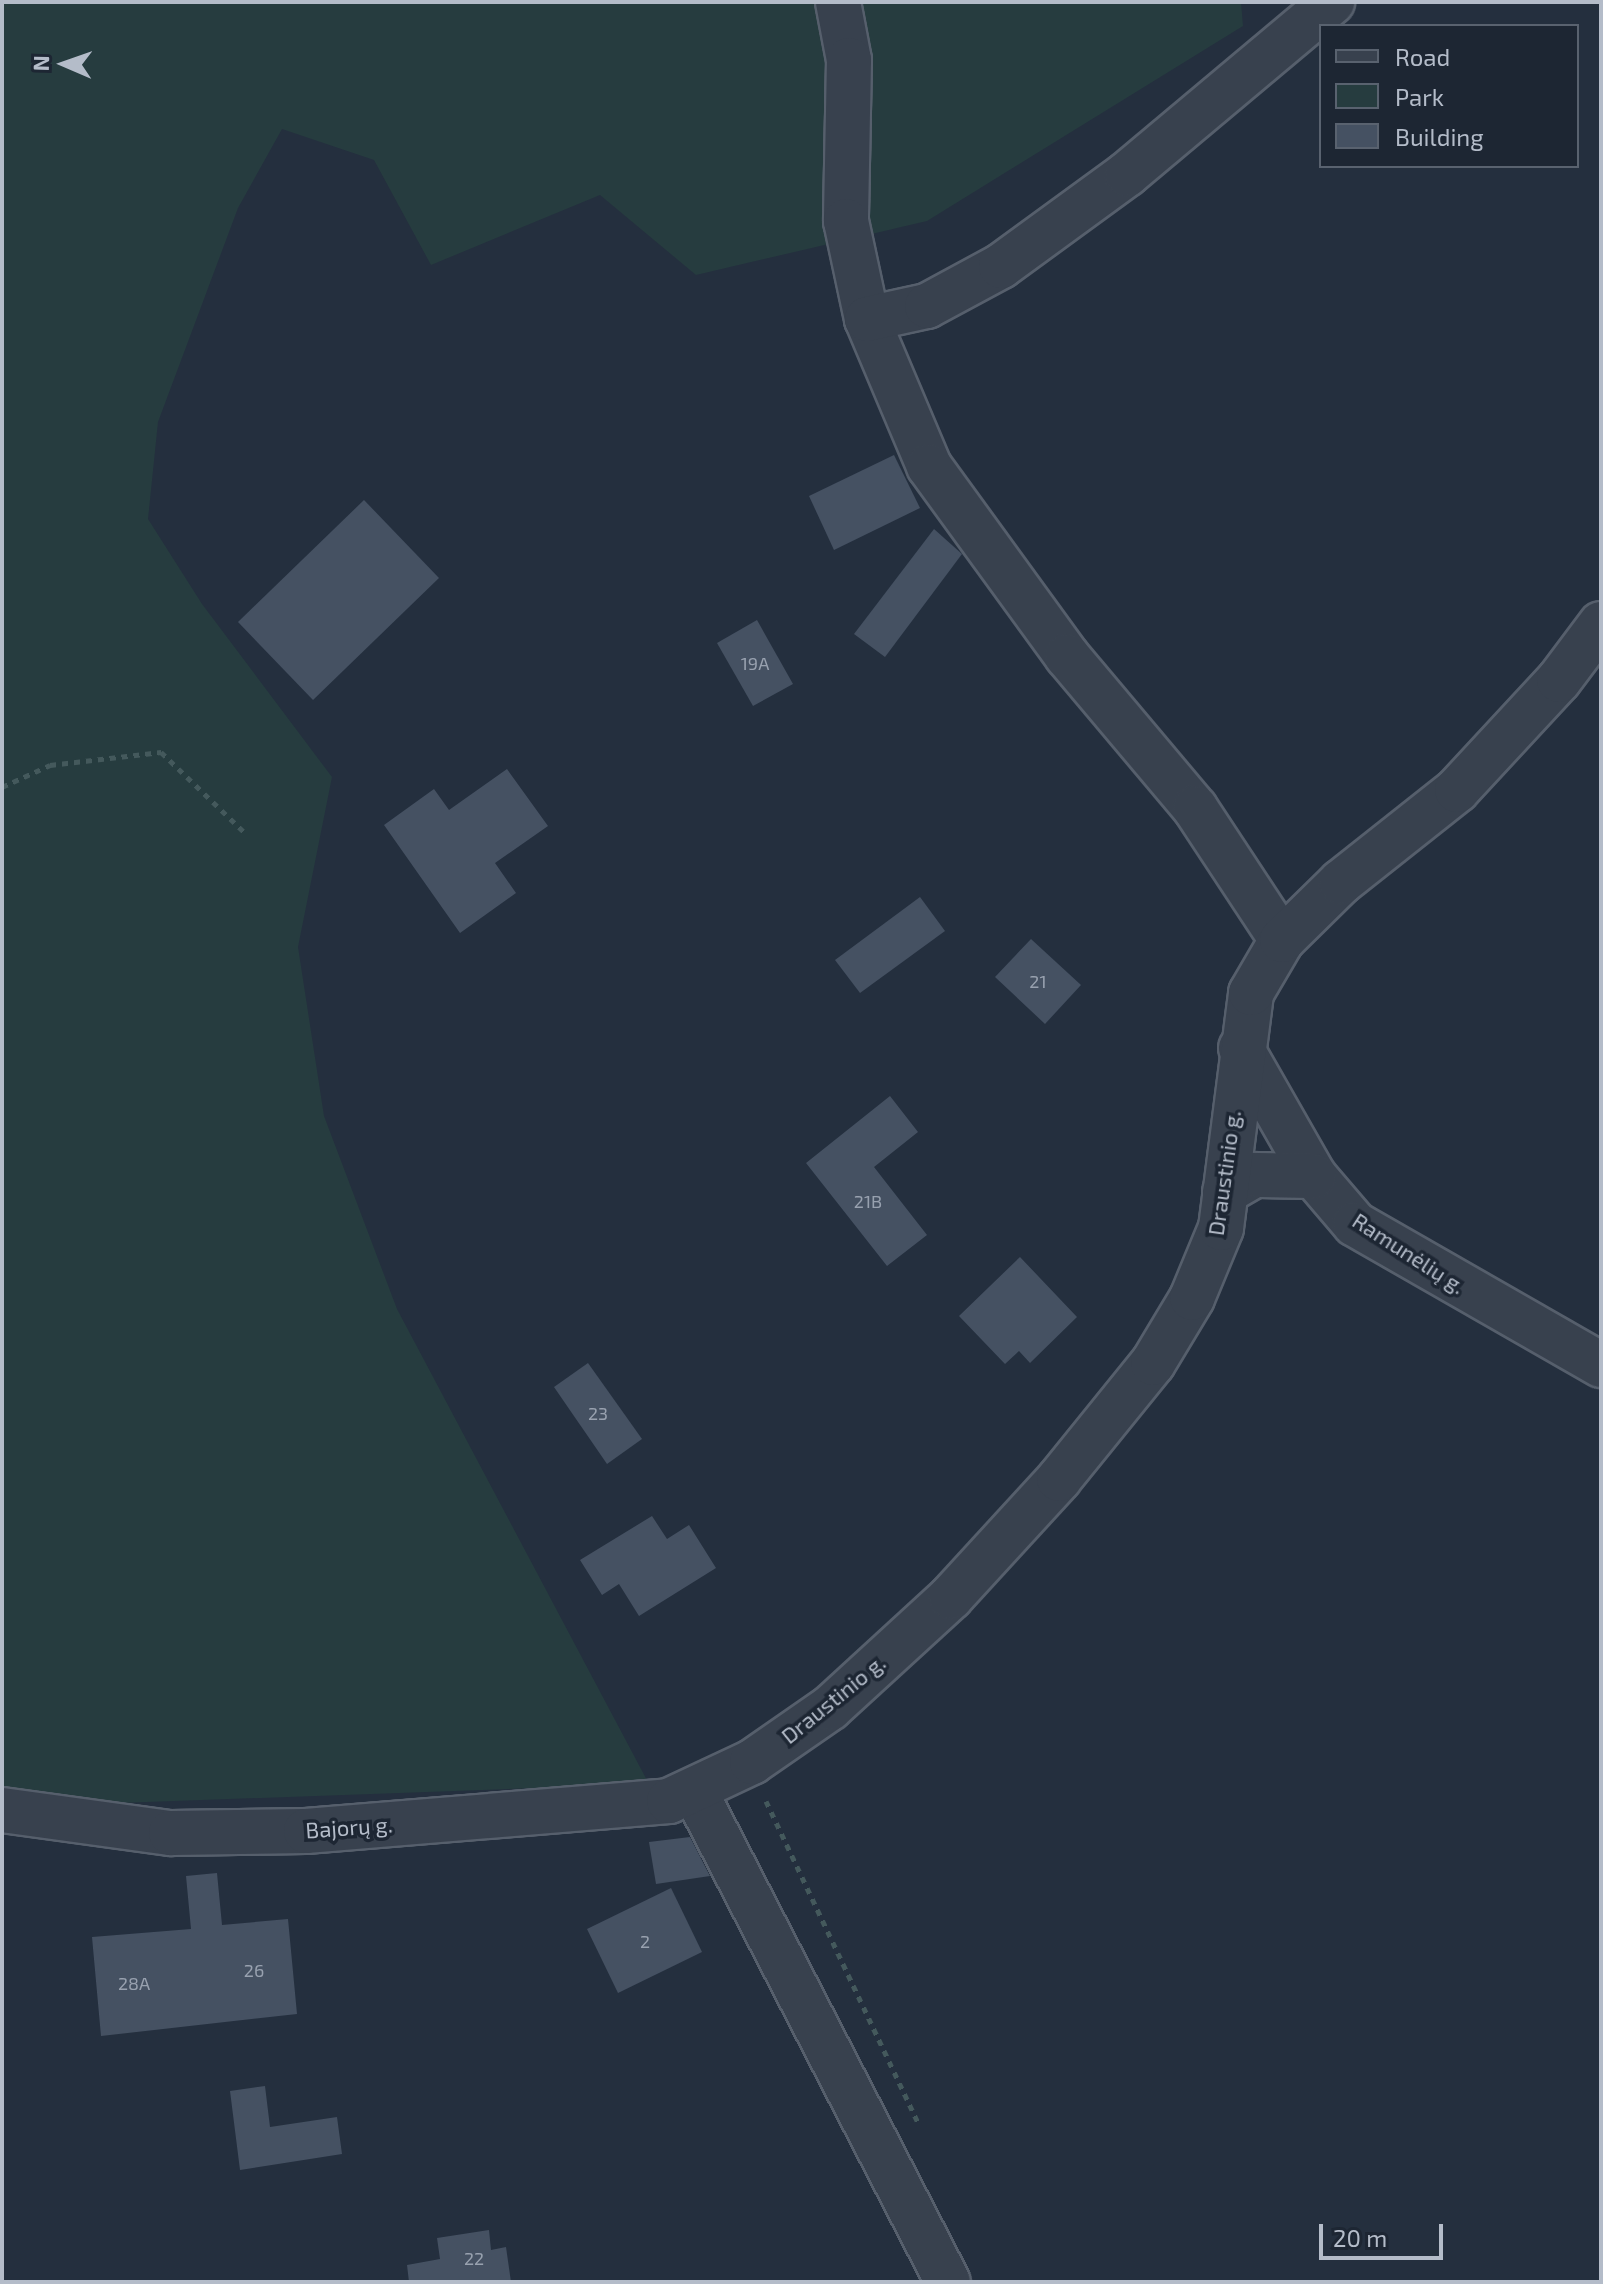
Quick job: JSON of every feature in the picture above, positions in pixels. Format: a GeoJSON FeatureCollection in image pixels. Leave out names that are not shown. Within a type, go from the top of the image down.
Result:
{"type":"FeatureCollection","features":[{"type":"Feature","properties":{"kind":"street"},"geometry":{"type":"LineString","coordinates":[[838,2],[849,60],[846,221],[867,319],[929,466],[1067,656],[1195,808],[1282,940]]}},
{"type":"Feature","properties":{"kind":"street"},"geometry":{"type":"LineString","coordinates":[[867,319],[927,306],[1001,266],[1127,174],[1332,2]]}},
{"type":"Feature","properties":{"kind":"street","name":"Draustinio g."},"geometry":{"type":"LineString","coordinates":[[696,1794],[752,1762],[830,1708],[940,1607],[1059,1479],[1153,1363],[1192,1298],[1221,1228],[1241,1048],[1251,993],[1282,940],[1341,882],[1457,790],[1559,680],[1601,624]]}},
{"type":"Feature","properties":{"kind":"street","name":"Ramunėlių g."},"geometry":{"type":"LineString","coordinates":[[1241,1048],[1314,1176],[1355,1224],[1601,1365]]}},
{"type":"Feature","properties":{"kind":"street"},"geometry":{"type":"LineString","coordinates":[[1225,1192],[1255,1175],[1314,1176]]}},
{"type":"Feature","properties":{"kind":"street"},"geometry":{"type":"LineString","coordinates":[[696,1794],[948,2282]]}},
{"type":"Feature","properties":{"kind":"street","name":"Bajorų g."},"geometry":{"type":"LineString","coordinates":[[2,1810],[171,1833],[306,1831],[638,1804],[696,1794]]}},
{"type":"Feature","properties":{"kind":"path"},"geometry":{"type":"LineString","coordinates":[[2,787],[50,765],[161,752],[244,832]]}},
{"type":"Feature","properties":{"kind":"path"},"geometry":{"type":"LineString","coordinates":[[752,1762],[774,1828],[927,2140]]}},
{"type":"Feature","properties":{"kind":"green space"},"geometry":{"type":"Polygon","coordinates":[[[2,2],[1241,2],[1243,26],[927,221],[696,275],[600,195],[431,265],[374,160],[282,129],[238,208],[158,422],[148,519],[202,604],[332,777],[298,947],[324,1116],[397,1309],[649,1784],[119,1803],[2,1787],[2,2]]]}},
{"type":"Feature","properties":{"kind":"building"},"geometry":{"type":"Polygon","coordinates":[[[894,455],[920,508],[834,550],[809,496],[894,455]]]}},
{"type":"Feature","properties":{"kind":"building"},"geometry":{"type":"Polygon","coordinates":[[[364,500],[439,578],[313,700],[238,622],[364,500]]]}},
{"type":"Feature","properties":{"kind":"building"},"geometry":{"type":"Polygon","coordinates":[[[934,529],[962,554],[885,657],[854,634],[934,529]]]}},
{"type":"Feature","properties":{"kind":"building"},"geometry":{"type":"Polygon","coordinates":[[[757,620],[793,684],[753,706],[717,643],[757,620]]]}},
{"type":"Feature","properties":{"kind":"building"},"geometry":{"type":"Polygon","coordinates":[[[507,769],[548,826],[495,863],[516,893],[460,933],[384,825],[434,789],[449,810],[507,769]]]}},
{"type":"Feature","properties":{"kind":"building"},"geometry":{"type":"Polygon","coordinates":[[[920,897],[945,931],[860,993],[835,960],[920,897]]]}},
{"type":"Feature","properties":{"kind":"building"},"geometry":{"type":"Polygon","coordinates":[[[1031,939],[1081,985],[1045,1024],[995,977],[1031,939]]]}},
{"type":"Feature","properties":{"kind":"building"},"geometry":{"type":"Polygon","coordinates":[[[890,1096],[918,1132],[874,1167],[927,1235],[887,1266],[806,1163],[890,1096]]]}},
{"type":"Feature","properties":{"kind":"building"},"geometry":{"type":"Polygon","coordinates":[[[1020,1257],[1077,1317],[1030,1363],[1019,1351],[1005,1364],[959,1316],[1020,1257]]]}},
{"type":"Feature","properties":{"kind":"building"},"geometry":{"type":"Polygon","coordinates":[[[588,1363],[642,1439],[607,1464],[554,1387],[588,1363]]]}},
{"type":"Feature","properties":{"kind":"building"},"geometry":{"type":"Polygon","coordinates":[[[652,1516],[667,1539],[689,1525],[716,1568],[639,1616],[619,1584],[602,1595],[580,1560],[652,1516]]]}},
{"type":"Feature","properties":{"kind":"building"},"geometry":{"type":"Polygon","coordinates":[[[690,1837],[710,1876],[656,1884],[649,1842],[690,1837]]]}},
{"type":"Feature","properties":{"kind":"building"},"geometry":{"type":"Polygon","coordinates":[[[217,1873],[222,1925],[288,1919],[297,2014],[101,2036],[92,1937],[191,1929],[186,1876],[217,1873]]]}},
{"type":"Feature","properties":{"kind":"building"},"geometry":{"type":"Polygon","coordinates":[[[671,1888],[702,1952],[618,1993],[587,1929],[671,1888]]]}},
{"type":"Feature","properties":{"kind":"building"},"geometry":{"type":"Polygon","coordinates":[[[265,2086],[270,2127],[337,2117],[342,2154],[240,2170],[230,2091],[265,2086]]]}},
{"type":"Feature","properties":{"kind":"building"},"geometry":{"type":"Polygon","coordinates":[[[489,2230],[491,2250],[506,2247],[511,2282],[409,2282],[407,2265],[440,2259],[437,2238],[489,2230]]]}}]}
